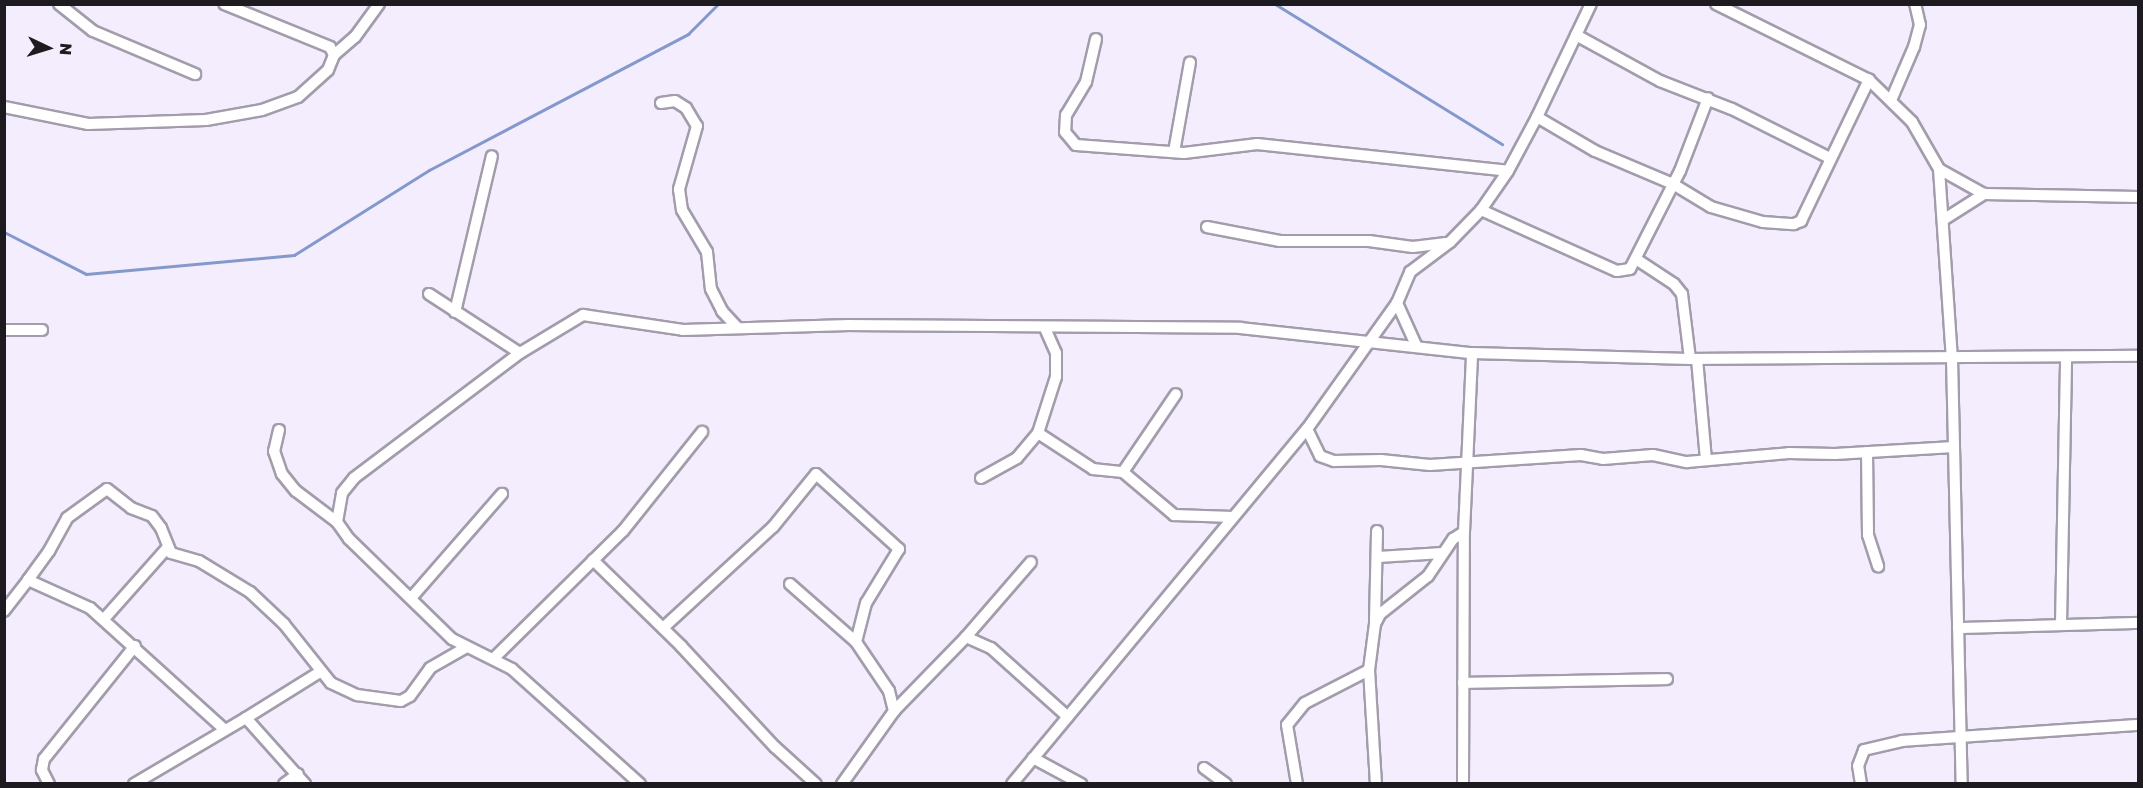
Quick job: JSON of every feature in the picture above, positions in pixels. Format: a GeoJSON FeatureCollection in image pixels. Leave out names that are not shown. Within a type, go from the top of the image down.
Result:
{"type":"FeatureCollection","features":[{"type":"Feature","properties":{"kind":"street"},"geometry":{"type":"LineString","coordinates":[[59,4],[93,31],[195,74]]}},
{"type":"Feature","properties":{"kind":"street"},"geometry":{"type":"LineString","coordinates":[[224,4],[330,47],[334,55]]}},
{"type":"Feature","properties":{"kind":"street"},"geometry":{"type":"LineString","coordinates":[[4,107],[88,124],[206,120],[262,110],[298,97],[321,79],[334,55],[355,37],[379,4]]}},
{"type":"Feature","properties":{"kind":"street"},"geometry":{"type":"LineString","coordinates":[[1012,783],[1307,429],[1397,303],[1410,272],[1450,242],[1482,210],[1508,171],[1537,117],[1591,4]]}},
{"type":"Feature","properties":{"kind":"street"},"geometry":{"type":"LineString","coordinates":[[1716,4],[1869,80],[1892,98],[1912,122],[1939,169],[1952,357],[1962,783]]}},
{"type":"Feature","properties":{"kind":"street"},"geometry":{"type":"LineString","coordinates":[[1892,98],[1907,69],[1920,25],[1915,4]]}},
{"type":"Feature","properties":{"kind":"street"},"geometry":{"type":"LineString","coordinates":[[1576,35],[1660,81],[1708,98],[1830,158]]}},
{"type":"Feature","properties":{"kind":"street"},"geometry":{"type":"LineString","coordinates":[[1096,39],[1086,82],[1066,115],[1068,139],[1085,146],[1174,152],[1257,144],[1363,154],[1405,163],[1508,171]]}},
{"type":"Feature","properties":{"kind":"street"},"geometry":{"type":"LineString","coordinates":[[1174,152],[1190,62]]}},
{"type":"Feature","properties":{"kind":"street"},"geometry":{"type":"LineString","coordinates":[[1537,117],[1595,151],[1673,184],[1712,207],[1763,222],[1794,224],[1801,222],[1869,80]]}},
{"type":"Feature","properties":{"kind":"street"},"geometry":{"type":"LineString","coordinates":[[1482,210],[1617,271],[1630,269],[1673,184],[1708,98]]}},
{"type":"Feature","properties":{"kind":"street"},"geometry":{"type":"LineString","coordinates":[[661,103],[675,101],[686,108],[697,126],[679,189],[681,210],[707,252],[711,289],[737,327]]}},
{"type":"Feature","properties":{"kind":"street"},"geometry":{"type":"LineString","coordinates":[[455,312],[492,156]]}},
{"type":"Feature","properties":{"kind":"street"},"geometry":{"type":"LineString","coordinates":[[1939,169],[1984,194],[2139,196]]}},
{"type":"Feature","properties":{"kind":"street"},"geometry":{"type":"LineString","coordinates":[[1943,220],[1984,194]]}},
{"type":"Feature","properties":{"kind":"street"},"geometry":{"type":"LineString","coordinates":[[1207,227],[1280,241],[1369,241],[1413,247],[1450,242]]}},
{"type":"Feature","properties":{"kind":"street"},"geometry":{"type":"LineString","coordinates":[[1636,259],[1674,284],[1682,294],[1694,359],[1706,460]]}},
{"type":"Feature","properties":{"kind":"street"},"geometry":{"type":"LineString","coordinates":[[429,294],[520,353]]}},
{"type":"Feature","properties":{"kind":"street"},"geometry":{"type":"LineString","coordinates":[[1397,303],[1416,345]]}},
{"type":"Feature","properties":{"kind":"street"},"geometry":{"type":"LineString","coordinates":[[337,522],[339,500],[354,478],[520,353],[583,315],[683,330],[737,327],[1240,328],[1312,333],[1366,345],[1416,345],[1472,353],[1694,359],[2139,356]]}},
{"type":"Feature","properties":{"kind":"street"},"geometry":{"type":"LineString","coordinates":[[981,478],[1017,458],[1038,433],[1056,377],[1056,353],[1045,328]]}},
{"type":"Feature","properties":{"kind":"street"},"geometry":{"type":"LineString","coordinates":[[4,330],[42,330]]}},
{"type":"Feature","properties":{"kind":"street"},"geometry":{"type":"LineString","coordinates":[[1463,783],[1464,531],[1472,353]]}},
{"type":"Feature","properties":{"kind":"street"},"geometry":{"type":"LineString","coordinates":[[2061,624],[2066,357]]}},
{"type":"Feature","properties":{"kind":"street"},"geometry":{"type":"LineString","coordinates":[[1123,472],[1176,394]]}},
{"type":"Feature","properties":{"kind":"street"},"geometry":{"type":"LineString","coordinates":[[1307,429],[1320,456],[1334,461],[1381,460],[1430,465],[1581,455],[1603,459],[1636,455],[1706,460],[1789,453],[1867,452],[1954,447]]}},
{"type":"Feature","properties":{"kind":"street"},"geometry":{"type":"LineString","coordinates":[[279,430],[274,451],[282,474],[296,491],[337,522],[349,539],[465,648],[512,669],[640,783]]}},
{"type":"Feature","properties":{"kind":"street"},"geometry":{"type":"LineString","coordinates":[[493,659],[623,531],[702,432]]}},
{"type":"Feature","properties":{"kind":"street"},"geometry":{"type":"LineString","coordinates":[[1038,433],[1093,469],[1123,472],[1174,514],[1233,518]]}},
{"type":"Feature","properties":{"kind":"street"},"geometry":{"type":"LineString","coordinates":[[1867,452],[1868,535],[1878,566]]}},
{"type":"Feature","properties":{"kind":"street"},"geometry":{"type":"LineString","coordinates":[[663,628],[774,527],[816,474],[899,549],[866,603],[856,642]]}},
{"type":"Feature","properties":{"kind":"street"},"geometry":{"type":"LineString","coordinates":[[4,611],[49,551],[66,518],[101,489],[106,489],[131,508],[152,516],[161,528],[167,548],[171,553],[199,561],[250,592],[284,624],[331,683],[357,695],[401,701],[410,696],[430,668],[465,648]]}},
{"type":"Feature","properties":{"kind":"street"},"geometry":{"type":"LineString","coordinates":[[412,597],[502,494]]}},
{"type":"Feature","properties":{"kind":"street"},"geometry":{"type":"LineString","coordinates":[[1376,783],[1369,670],[1375,624],[1377,531]]}},
{"type":"Feature","properties":{"kind":"street"},"geometry":{"type":"LineString","coordinates":[[1375,624],[1380,614],[1428,576],[1443,553],[1464,531]]}},
{"type":"Feature","properties":{"kind":"street"},"geometry":{"type":"LineString","coordinates":[[104,619],[167,548]]}},
{"type":"Feature","properties":{"kind":"street"},"geometry":{"type":"LineString","coordinates":[[1378,557],[1443,553]]}},
{"type":"Feature","properties":{"kind":"street"},"geometry":{"type":"LineString","coordinates":[[593,560],[663,628],[775,747],[816,783]]}},
{"type":"Feature","properties":{"kind":"street"},"geometry":{"type":"LineString","coordinates":[[842,783],[894,711],[966,637],[1031,562]]}},
{"type":"Feature","properties":{"kind":"street"},"geometry":{"type":"LineString","coordinates":[[28,580],[61,592],[104,619],[224,729]]}},
{"type":"Feature","properties":{"kind":"street"},"geometry":{"type":"LineString","coordinates":[[790,584],[856,642],[889,691],[894,711]]}},
{"type":"Feature","properties":{"kind":"street"},"geometry":{"type":"LineString","coordinates":[[1958,628],[2139,622]]}},
{"type":"Feature","properties":{"kind":"street"},"geometry":{"type":"LineString","coordinates":[[966,637],[991,648],[1068,717]]}},
{"type":"Feature","properties":{"kind":"street"},"geometry":{"type":"LineString","coordinates":[[49,783],[42,770],[44,759],[135,646]]}},
{"type":"Feature","properties":{"kind":"street"},"geometry":{"type":"LineString","coordinates":[[1297,783],[1287,725],[1305,702],[1369,670]]}},
{"type":"Feature","properties":{"kind":"street"},"geometry":{"type":"LineString","coordinates":[[134,783],[320,672]]}},
{"type":"Feature","properties":{"kind":"street"},"geometry":{"type":"LineString","coordinates":[[1463,683],[1667,679]]}},
{"type":"Feature","properties":{"kind":"street"},"geometry":{"type":"LineString","coordinates":[[246,718],[305,783]]}},
{"type":"Feature","properties":{"kind":"street"},"geometry":{"type":"LineString","coordinates":[[1861,783],[1858,766],[1864,750],[1902,741],[2139,724]]}},
{"type":"Feature","properties":{"kind":"street"},"geometry":{"type":"LineString","coordinates":[[1033,758],[1081,783]]}},
{"type":"Feature","properties":{"kind":"street"},"geometry":{"type":"LineString","coordinates":[[1204,768],[1226,783]]}},
{"type":"Feature","properties":{"kind":"street"},"geometry":{"type":"LineString","coordinates":[[284,783],[298,774]]}},
{"type":"Feature","properties":{"kind":"waterway"},"geometry":{"type":"LineString","coordinates":[[4,232],[86,274],[294,255],[429,170],[688,34],[718,4]]}},
{"type":"Feature","properties":{"kind":"waterway"},"geometry":{"type":"LineString","coordinates":[[1275,4],[1502,144]]}}]}
